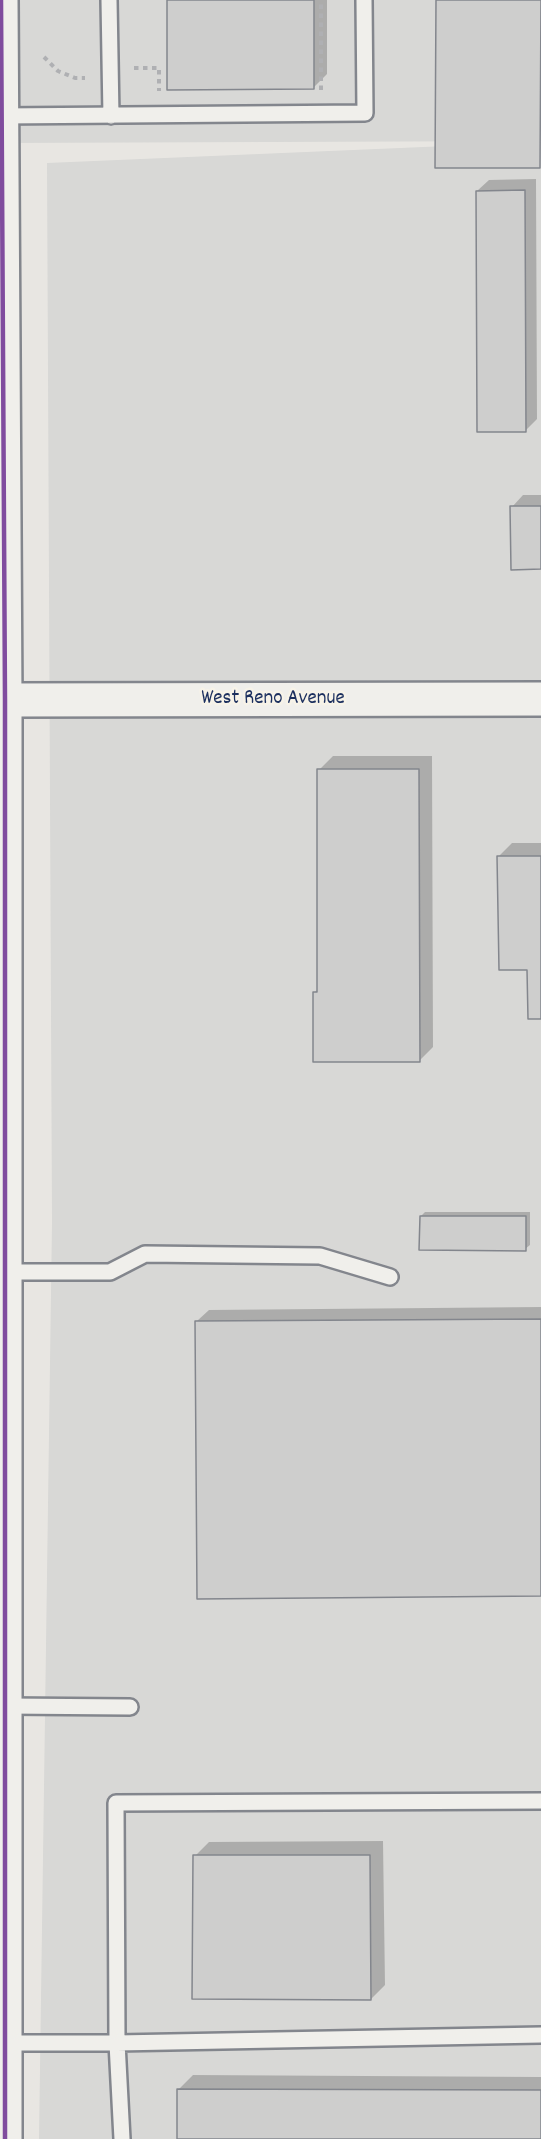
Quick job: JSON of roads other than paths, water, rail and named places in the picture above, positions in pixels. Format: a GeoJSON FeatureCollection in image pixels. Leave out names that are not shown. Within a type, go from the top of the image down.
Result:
{"type":"FeatureCollection","features":[{"type":"Feature","properties":{"kind":"main road"},"geometry":{"type":"LineString","coordinates":[[1,0],[2,1141],[5,1272],[6,1706],[5,2139]]}},
{"type":"Feature","properties":{"kind":"main road","name":"West Reno Avenue"},"geometry":{"type":"LineString","coordinates":[[2,699],[541,699]]}},
{"type":"Feature","properties":{"kind":"lane"},"geometry":{"type":"LineString","coordinates":[[109,0],[111,116]]}},
{"type":"Feature","properties":{"kind":"lane"},"geometry":{"type":"LineString","coordinates":[[1,116],[365,113],[364,0]]}},
{"type":"Feature","properties":{"kind":"lane"},"geometry":{"type":"LineString","coordinates":[[5,1272],[110,1272],[145,1254],[320,1256],[390,1277]]}},
{"type":"Feature","properties":{"kind":"lane"},"geometry":{"type":"LineString","coordinates":[[6,1706],[130,1707]]}},
{"type":"Feature","properties":{"kind":"lane"},"geometry":{"type":"LineString","coordinates":[[122,2139],[117,2043],[116,1803],[541,1801]]}},
{"type":"Feature","properties":{"kind":"lane"},"geometry":{"type":"LineString","coordinates":[[5,2043],[541,2035]]}}]}
